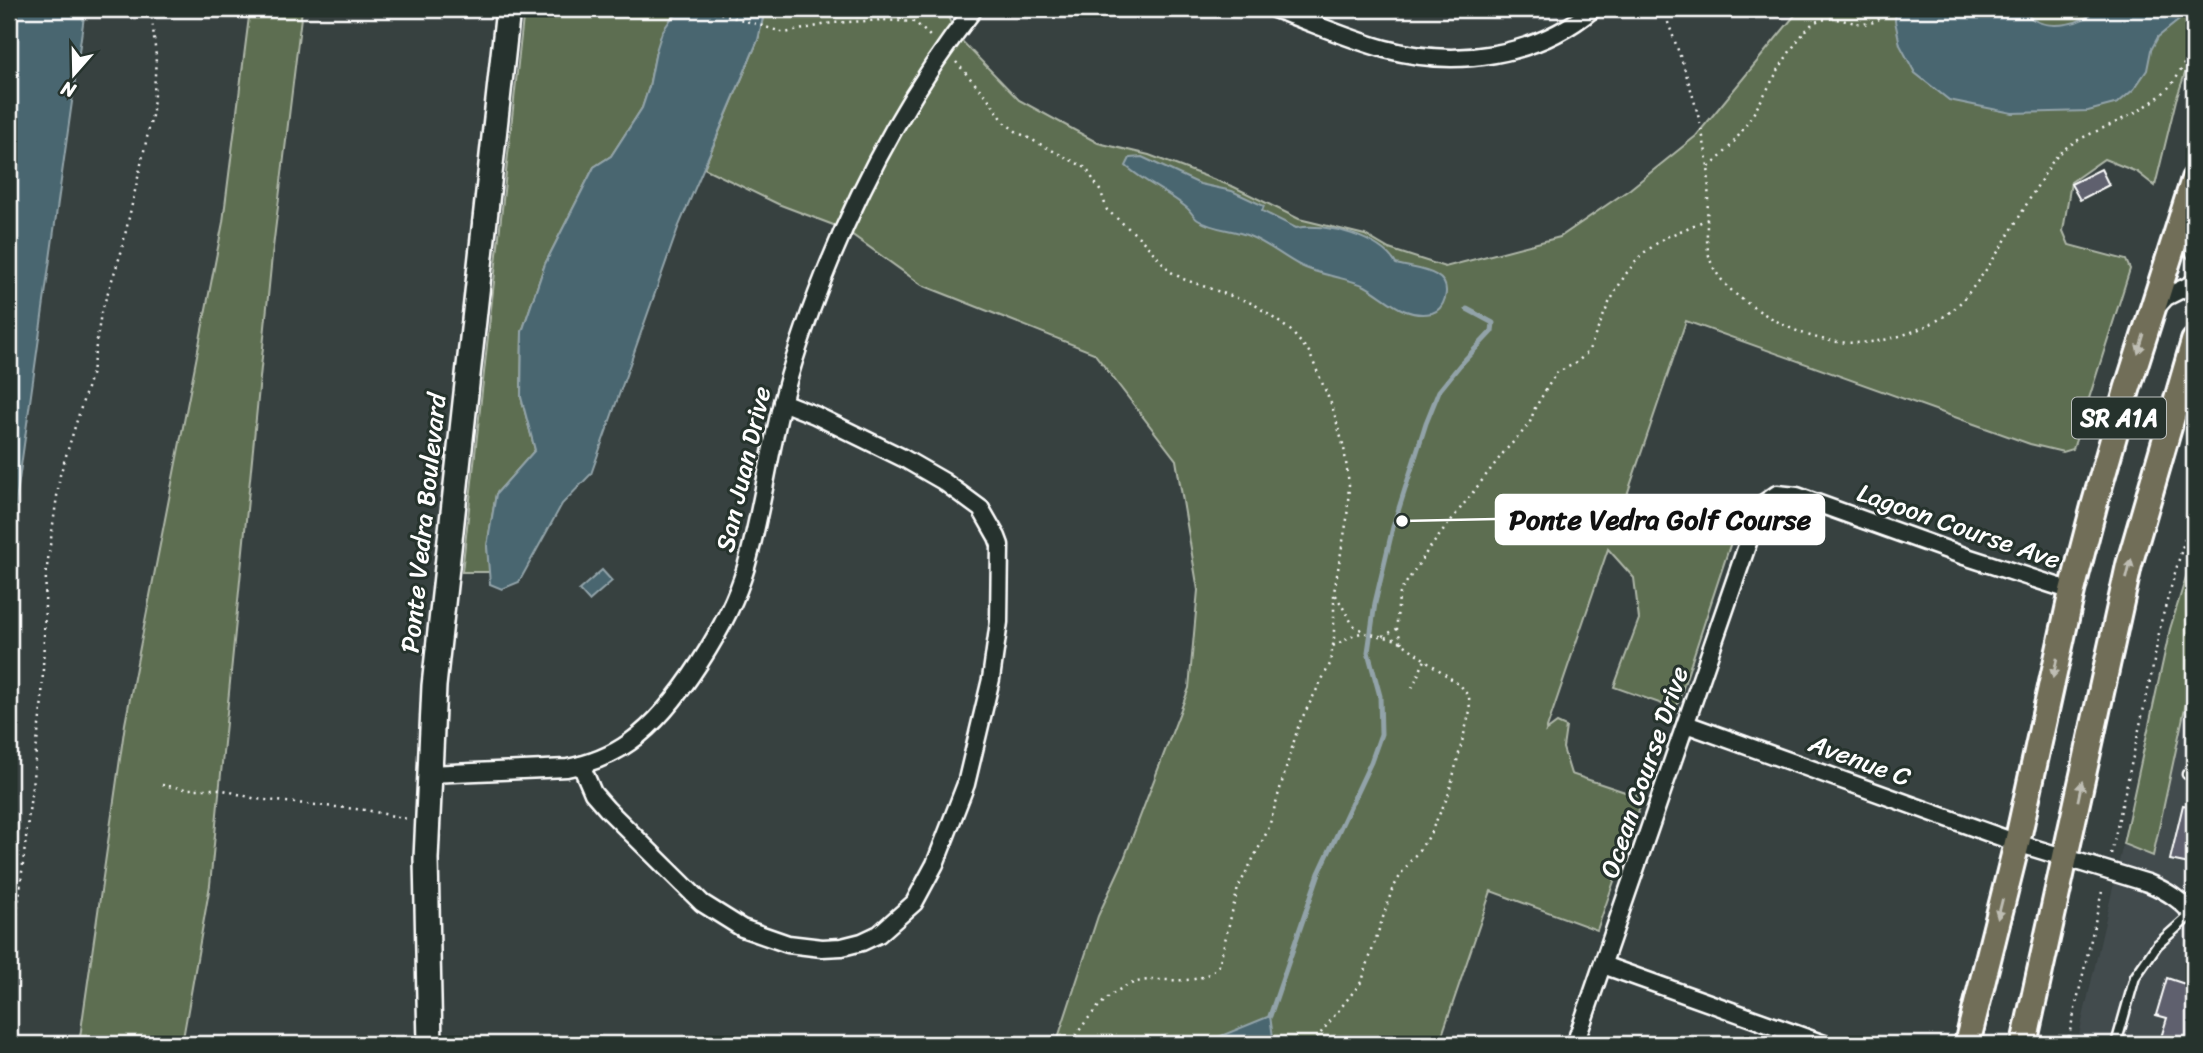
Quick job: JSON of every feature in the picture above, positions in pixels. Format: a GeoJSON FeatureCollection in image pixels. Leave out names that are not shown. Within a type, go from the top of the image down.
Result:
{"type":"FeatureCollection","features":[{"type":"Feature","properties":{"kind":"main road","name":"SR A1A"},"geometry":{"type":"LineString","coordinates":[[1967,1044],[2017,843],[2072,591],[2105,467],[2194,178]]}},
{"type":"Feature","properties":{"kind":"main road","name":"SR A1A"},"geometry":{"type":"LineString","coordinates":[[2024,1044],[2129,565],[2194,341]]}},
{"type":"Feature","properties":{"kind":"street","name":"Ponte Vedra Boulevard"},"geometry":{"type":"LineString","coordinates":[[430,1044],[427,825],[434,686],[508,9]]}},
{"type":"Feature","properties":{"kind":"street","name":"San Juan Drive"},"geometry":{"type":"LineString","coordinates":[[429,774],[567,768],[581,765],[610,754],[630,742],[648,727],[690,675],[720,628],[746,568],[782,402],[824,276],[867,179],[900,119],[944,49],[974,9]]}},
{"type":"Feature","properties":{"kind":"street"},"geometry":{"type":"LineString","coordinates":[[1274,9],[1382,48],[1442,58],[1473,58],[1532,44],[1553,35],[1593,9]]}},
{"type":"Feature","properties":{"kind":"street"},"geometry":{"type":"LineString","coordinates":[[2184,209],[2194,251]]}},
{"type":"Feature","properties":{"kind":"street"},"geometry":{"type":"LineString","coordinates":[[2151,314],[2166,297],[2194,283]]}},
{"type":"Feature","properties":{"kind":"street"},"geometry":{"type":"LineString","coordinates":[[581,765],[593,793],[607,809],[702,903],[741,928],[788,944],[822,948],[842,947],[879,934],[914,903],[935,864],[966,784],[991,679],[999,622],[1000,545],[981,509],[943,481],[903,458],[782,402]]}},
{"type":"Feature","properties":{"kind":"street","name":"Lagoon Course Ave"},"geometry":{"type":"LineString","coordinates":[[1758,514],[1761,506],[1777,494],[1797,496],[1964,556],[2072,591]]}},
{"type":"Feature","properties":{"kind":"street","name":"Ocean Course Drive"},"geometry":{"type":"LineString","coordinates":[[1575,1044],[1758,514]]}},
{"type":"Feature","properties":{"kind":"street","name":"Avenue C"},"geometry":{"type":"LineString","coordinates":[[1686,724],[2017,843],[2148,883],[2168,892],[2194,914]]}},
{"type":"Feature","properties":{"kind":"street"},"geometry":{"type":"LineString","coordinates":[[1603,965],[1824,1044]]}},
{"type":"Feature","properties":{"kind":"lane"},"geometry":{"type":"LineString","coordinates":[[2116,1044],[2135,976],[2157,945],[2194,914]]}},
{"type":"Feature","properties":{"kind":"path"},"geometry":{"type":"LineString","coordinates":[[9,984],[42,700],[46,573],[60,475],[92,372],[101,313],[121,253],[153,111],[156,57],[151,9]]}},
{"type":"Feature","properties":{"kind":"path"},"geometry":{"type":"LineString","coordinates":[[707,9],[785,33],[832,23],[870,20],[915,22],[944,49],[990,101],[1005,123],[1086,168],[1101,192],[1107,210],[1140,238],[1171,272],[1183,279],[1254,304],[1290,330],[1309,352],[1332,406],[1344,448],[1349,484],[1347,519],[1334,592],[1331,664],[1295,735],[1268,830],[1238,888],[1219,965],[1212,974],[1202,978],[1136,982],[1120,989],[1097,1008],[1070,1044]]}},
{"type":"Feature","properties":{"kind":"path"},"geometry":{"type":"LineString","coordinates":[[1663,9],[1690,83],[1708,167],[1707,245],[1710,260],[1725,284],[1768,316],[1796,331],[1846,343],[1890,340],[1939,320],[1958,305],[2007,238],[2052,162],[2076,140],[2134,113],[2171,85],[2184,64],[2194,32]]}},
{"type":"Feature","properties":{"kind":"path"},"geometry":{"type":"LineString","coordinates":[[1708,167],[1724,155],[1738,138],[1776,75],[1813,23],[1824,18],[1833,18],[1867,24],[1879,19],[1883,9]]}},
{"type":"Feature","properties":{"kind":"path"},"geometry":{"type":"LineString","coordinates":[[1402,644],[1397,629],[1397,607],[1402,589],[1426,553],[1528,425],[1556,373],[1576,363],[1588,352],[1609,303],[1625,275],[1641,255],[1664,238],[1709,219]]}},
{"type":"Feature","properties":{"kind":"path"},"geometry":{"type":"LineString","coordinates":[[2067,1044],[2161,622],[2194,506]]}},
{"type":"Feature","properties":{"kind":"path"},"geometry":{"type":"LineString","coordinates":[[1334,592],[1353,625],[1366,633]]}},
{"type":"Feature","properties":{"kind":"path"},"geometry":{"type":"LineString","coordinates":[[1383,636],[1397,629]]}},
{"type":"Feature","properties":{"kind":"path"},"geometry":{"type":"LineString","coordinates":[[1312,1044],[1362,981],[1392,890],[1428,838],[1448,796],[1470,711],[1469,697],[1461,686],[1402,644],[1366,633],[1357,634],[1333,646]]}},
{"type":"Feature","properties":{"kind":"path"},"geometry":{"type":"LineString","coordinates":[[1412,688],[1425,660]]}},
{"type":"Feature","properties":{"kind":"path"},"geometry":{"type":"LineString","coordinates":[[162,785],[185,789],[220,789],[256,799],[366,810],[427,825]]}},
{"type":"Feature","properties":{"kind":"shaded area"},"geometry":{"type":"Polygon","coordinates":[[[2194,666],[2194,1044],[2077,1044],[2123,844],[2153,855],[2194,666]]]}},
{"type":"Feature","properties":{"kind":"green space"},"geometry":{"type":"Polygon","coordinates":[[[250,9],[302,9],[272,256],[210,885],[182,1044],[79,1044],[125,724],[223,222],[250,9]]]}},
{"type":"Feature","properties":{"kind":"green space"},"geometry":{"type":"Polygon","coordinates":[[[524,9],[684,9],[671,19],[656,51],[642,108],[611,156],[594,167],[545,264],[522,332],[521,397],[535,450],[496,494],[487,546],[490,572],[462,572],[524,9]]]}},
{"type":"Feature","properties":{"kind":"green space"},"geometry":{"type":"Polygon","coordinates":[[[765,9],[945,9],[955,34],[1019,100],[1098,143],[1149,155],[1234,187],[1299,219],[1365,235],[1389,249],[1445,267],[1560,237],[1630,189],[1696,136],[1800,9],[2194,9],[2194,47],[2176,100],[2155,186],[2137,172],[2104,159],[2071,182],[2063,231],[2069,245],[2126,260],[2130,269],[2073,449],[2063,452],[2030,444],[1686,321],[1627,495],[1734,533],[1676,709],[1614,687],[1639,619],[1634,578],[1608,549],[1546,731],[1557,723],[1566,727],[1563,748],[1571,774],[1643,798],[1597,930],[1491,891],[1439,1044],[1056,1044],[1098,916],[1122,864],[1189,688],[1198,590],[1176,460],[1094,353],[922,285],[844,229],[778,204],[704,168],[758,40],[765,9]]]}},
{"type":"Feature","properties":{"kind":"green space"},"geometry":{"type":"Polygon","coordinates":[[[2194,551],[2194,666],[2153,856],[2123,844],[2170,629],[2194,551]]]}},
{"type":"Feature","properties":{"kind":"water"},"geometry":{"type":"Polygon","coordinates":[[[9,9],[85,9],[9,552],[9,9]]]}},
{"type":"Feature","properties":{"kind":"water"},"geometry":{"type":"Polygon","coordinates":[[[684,9],[765,9],[758,40],[678,228],[591,474],[562,504],[519,582],[502,589],[490,584],[487,546],[496,494],[535,450],[521,397],[522,332],[545,264],[594,167],[611,156],[642,108],[662,32],[671,19],[684,9]]]}},
{"type":"Feature","properties":{"kind":"water"},"geometry":{"type":"Polygon","coordinates":[[[1896,9],[2021,9],[2034,20],[2058,25],[2076,22],[2097,9],[2184,9],[2179,20],[2158,37],[2151,50],[2147,70],[2134,89],[2118,103],[2088,111],[2012,113],[1949,100],[1915,73],[1900,45],[1895,21],[1896,9]]]}},
{"type":"Feature","properties":{"kind":"water"},"geometry":{"type":"Polygon","coordinates":[[[1142,157],[1200,184],[1232,191],[1264,206],[1262,211],[1296,228],[1322,227],[1365,239],[1388,254],[1396,264],[1438,276],[1446,289],[1443,303],[1432,313],[1412,313],[1365,286],[1307,269],[1256,239],[1204,223],[1196,219],[1180,202],[1126,166],[1130,158],[1142,157]]]}},
{"type":"Feature","properties":{"kind":"water"},"geometry":{"type":"Polygon","coordinates":[[[602,570],[612,581],[589,601],[579,590],[602,570]]]}},
{"type":"Feature","properties":{"kind":"water"},"geometry":{"type":"Polygon","coordinates":[[[1270,1016],[1274,1044],[1212,1044],[1216,1038],[1270,1016]]]}},
{"type":"Feature","properties":{"kind":"building"},"geometry":{"type":"Polygon","coordinates":[[[2101,169],[2109,185],[2080,200],[2071,184],[2101,169]]]}},
{"type":"Feature","properties":{"kind":"building"},"geometry":{"type":"Polygon","coordinates":[[[2183,805],[2194,807],[2194,865],[2170,860],[2183,805]]]}},
{"type":"Feature","properties":{"kind":"building"},"geometry":{"type":"Polygon","coordinates":[[[2167,978],[2194,987],[2194,1044],[2159,1044],[2167,1018],[2156,1015],[2167,978]]]}},
{"type":"Feature","properties":{"kind":"waterway"},"geometry":{"type":"LineString","coordinates":[[1270,1016],[1319,873],[1371,762],[1381,734],[1380,696],[1368,652],[1375,603],[1393,527],[1439,391],[1492,331],[1493,323],[1467,309]]}},
{"type":"Feature","properties":{"kind":"place","name":"Ponte Vedra Golf Course"},"geometry":{"type":"Point","coordinates":[1402,521]}}]}
